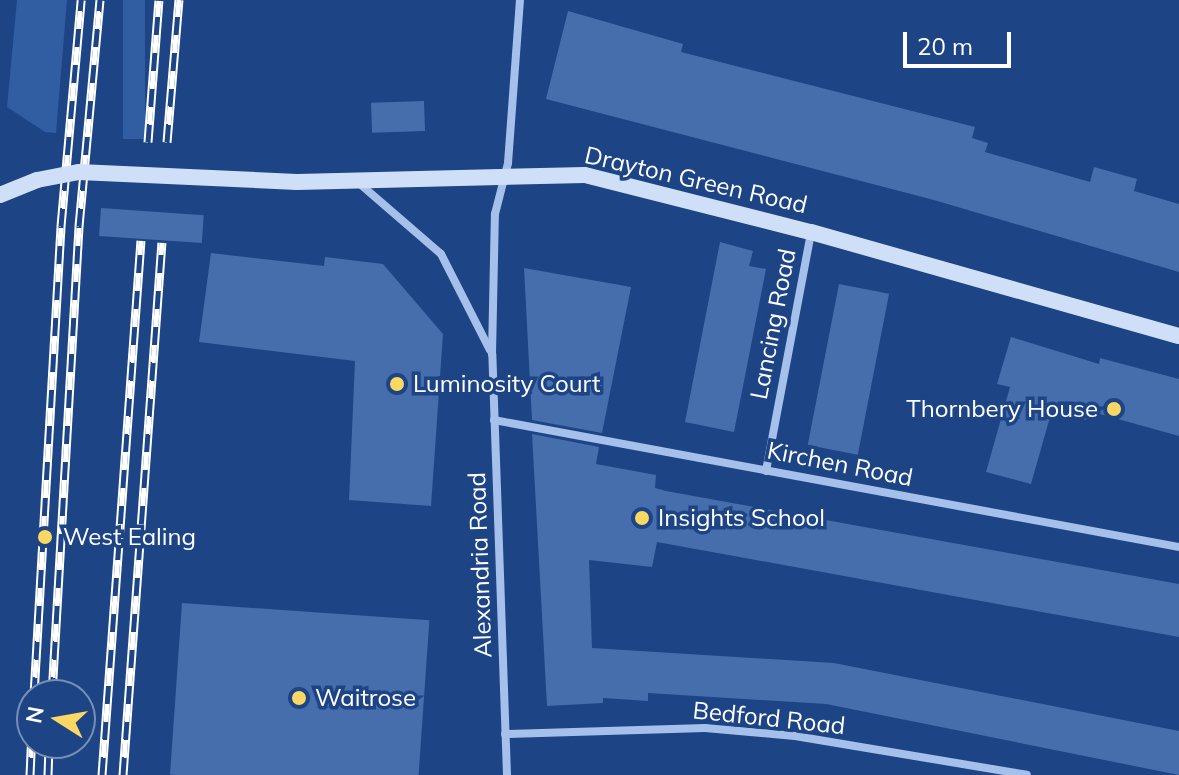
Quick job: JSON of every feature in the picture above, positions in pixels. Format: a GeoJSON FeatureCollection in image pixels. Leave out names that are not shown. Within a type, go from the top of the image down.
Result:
{"type":"FeatureCollection","features":[{"type":"Feature","properties":{"kind":"main road","name":"Drayton Green Road"},"geometry":{"type":"LineString","coordinates":[[0,195],[37,180],[79,172],[360,184],[585,175],[811,232],[1179,336]]}},
{"type":"Feature","properties":{"kind":"street","name":"Alexandria Road"},"geometry":{"type":"LineString","coordinates":[[507,775],[502,530],[492,354],[495,214],[513,115],[520,0]]}},
{"type":"Feature","properties":{"kind":"street","name":"Alexandria Road"},"geometry":{"type":"LineString","coordinates":[[360,184],[441,254],[492,354]]}},
{"type":"Feature","properties":{"kind":"street","name":"Lancing Road"},"geometry":{"type":"LineString","coordinates":[[766,471],[811,232]]}},
{"type":"Feature","properties":{"kind":"street","name":"Kirchen Road"},"geometry":{"type":"LineString","coordinates":[[494,420],[1179,547]]}},
{"type":"Feature","properties":{"kind":"street","name":"Bedford Road"},"geometry":{"type":"LineString","coordinates":[[505,734],[705,728],[795,736],[1027,775]]}},
{"type":"Feature","properties":{"kind":"shaded area"},"geometry":{"type":"Polygon","coordinates":[[[17,0],[67,0],[56,133],[45,132],[7,107],[17,0]]]}},
{"type":"Feature","properties":{"kind":"shaded area"},"geometry":{"type":"Polygon","coordinates":[[[123,0],[145,0],[145,139],[123,139],[123,0]]]}},
{"type":"Feature","properties":{"kind":"building"},"geometry":{"type":"Polygon","coordinates":[[[568,11],[683,44],[681,52],[975,127],[972,138],[988,143],[985,152],[1090,182],[1094,167],[1137,179],[1134,191],[1179,204],[1179,272],[934,200],[546,99],[568,11]]]}},
{"type":"Feature","properties":{"kind":"building"},"geometry":{"type":"Polygon","coordinates":[[[424,101],[425,131],[372,133],[371,103],[424,101]]]}},
{"type":"Feature","properties":{"kind":"building"},"geometry":{"type":"Polygon","coordinates":[[[101,208],[204,215],[202,243],[99,236],[101,208]]]}},
{"type":"Feature","properties":{"kind":"building"},"geometry":{"type":"Polygon","coordinates":[[[720,242],[753,251],[749,266],[766,269],[734,432],[685,422],[720,242]]]}},
{"type":"Feature","properties":{"kind":"building","name":"Luminosity Court"},"geometry":{"type":"Polygon","coordinates":[[[211,253],[324,266],[325,257],[383,264],[443,334],[431,506],[349,500],[355,361],[199,342],[211,253]]]}},
{"type":"Feature","properties":{"kind":"building"},"geometry":{"type":"Polygon","coordinates":[[[524,268],[631,287],[602,433],[532,420],[524,268]]]}},
{"type":"Feature","properties":{"kind":"building"},"geometry":{"type":"Polygon","coordinates":[[[839,284],[889,294],[858,455],[808,445],[839,284]]]}},
{"type":"Feature","properties":{"kind":"building","name":"Thornbery House"},"geometry":{"type":"Polygon","coordinates":[[[1011,337],[1099,364],[1100,358],[1179,379],[1179,436],[1089,411],[1086,420],[1052,410],[1031,484],[986,472],[1010,387],[997,384],[1011,337]]]}},
{"type":"Feature","properties":{"kind":"building"},"geometry":{"type":"Polygon","coordinates":[[[532,434],[599,447],[596,464],[656,475],[655,488],[666,491],[1179,584],[1179,637],[657,542],[652,567],[589,560],[592,648],[834,663],[1179,731],[1179,775],[826,704],[648,693],[648,701],[603,698],[603,703],[547,706],[532,434]]]}},
{"type":"Feature","properties":{"kind":"building","name":"Waitrose"},"geometry":{"type":"Polygon","coordinates":[[[182,603],[429,620],[419,775],[170,775],[182,603]]]}},
{"type":"Feature","properties":{"kind":"railway"},"geometry":{"type":"LineString","coordinates":[[35,679],[61,226],[81,0]]}},
{"type":"Feature","properties":{"kind":"railway"},"geometry":{"type":"LineString","coordinates":[[53,679],[79,226],[100,0]]}},
{"type":"Feature","properties":{"kind":"railway"},"geometry":{"type":"LineString","coordinates":[[148,142],[159,0]]}},
{"type":"Feature","properties":{"kind":"railway"},"geometry":{"type":"LineString","coordinates":[[167,142],[179,0]]}},
{"type":"Feature","properties":{"kind":"railway"},"geometry":{"type":"LineString","coordinates":[[102,775],[141,240]]}},
{"type":"Feature","properties":{"kind":"railway"},"geometry":{"type":"LineString","coordinates":[[123,775],[162,242]]}},
{"type":"Feature","properties":{"kind":"railway"},"geometry":{"type":"LineString","coordinates":[[30,775],[31,759]]}},
{"type":"Feature","properties":{"kind":"railway"},"geometry":{"type":"LineString","coordinates":[[48,759],[48,775]]}},
{"type":"Feature","properties":{"kind":"place","name":"Luminosity Court"},"geometry":{"type":"Point","coordinates":[397,384]}},
{"type":"Feature","properties":{"kind":"place","name":"Thornbery House"},"geometry":{"type":"Point","coordinates":[1114,409]}},
{"type":"Feature","properties":{"kind":"place","name":"Insights School"},"geometry":{"type":"Point","coordinates":[642,518]}},
{"type":"Feature","properties":{"kind":"place","name":"West Ealing"},"geometry":{"type":"Point","coordinates":[45,537]}},
{"type":"Feature","properties":{"kind":"place","name":"Waitrose"},"geometry":{"type":"Point","coordinates":[299,698]}}]}
